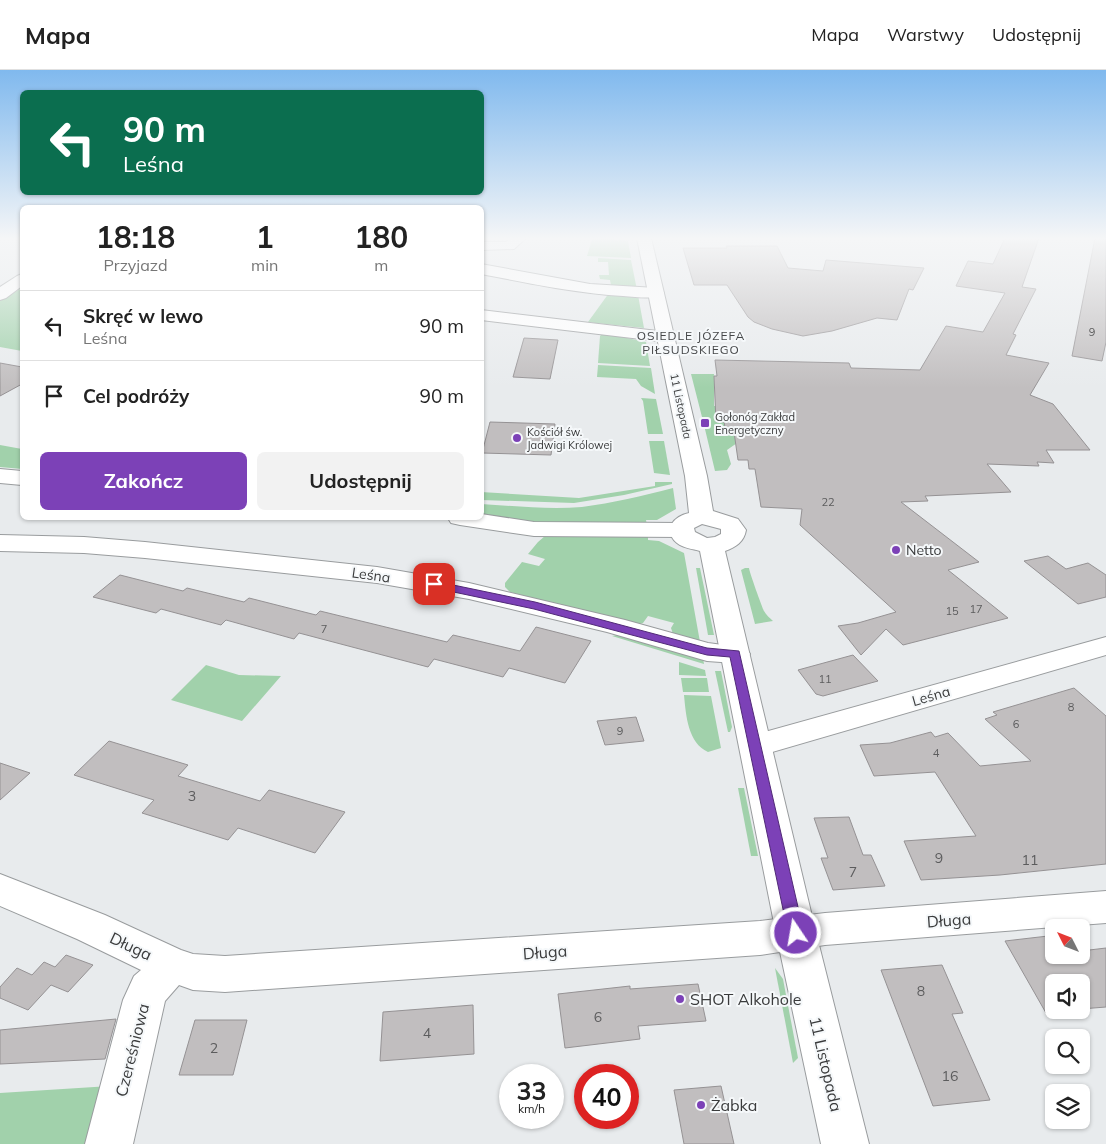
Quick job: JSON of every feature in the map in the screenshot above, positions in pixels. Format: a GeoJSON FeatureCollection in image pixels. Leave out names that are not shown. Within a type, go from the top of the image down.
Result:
{"type":"FeatureCollection","features":[{"type":"Feature","properties":{"kind":"street"},"geometry":{"type":"LineString","coordinates":[[596,288],[656,293]]}},
{"type":"Feature","properties":{"kind":"street","name":"11 Listopada"},"geometry":{"type":"LineString","coordinates":[[655,288],[696,476],[702,517]]}},
{"type":"Feature","properties":{"kind":"street"},"geometry":{"type":"LineString","coordinates":[[484,315],[666,337]]}},
{"type":"Feature","properties":{"kind":"street"},"geometry":{"type":"LineString","coordinates":[[0,476],[20,478]]}},
{"type":"Feature","properties":{"kind":"street"},"geometry":{"type":"LineString","coordinates":[[702,517],[711,517],[727,522],[735,531],[730,541],[711,545],[688,539],[681,530],[684,523],[702,517]]}},
{"type":"Feature","properties":{"kind":"street"},"geometry":{"type":"LineString","coordinates":[[473,520],[534,529],[681,530]]}},
{"type":"Feature","properties":{"kind":"street","name":"Leśna"},"geometry":{"type":"LineString","coordinates":[[0,542],[84,545],[145,550],[377,575],[444,586],[535,606],[707,652],[735,654]]}},
{"type":"Feature","properties":{"kind":"street","name":"11 Listopada"},"geometry":{"type":"LineString","coordinates":[[711,545],[720,579],[796,933],[845,1144]]}},
{"type":"Feature","properties":{"kind":"street","name":"Leśna"},"geometry":{"type":"LineString","coordinates":[[755,746],[1106,646]]}},
{"type":"Feature","properties":{"kind":"street","name":"Długa"},"geometry":{"type":"LineString","coordinates":[[0,889],[91,927],[171,965],[193,972],[234,973],[760,938],[796,933],[1106,906]]}},
{"type":"Feature","properties":{"kind":"street","name":"Czereśniowa"},"geometry":{"type":"LineString","coordinates":[[109,1144],[144,1000],[149,989],[171,965]]}},
{"type":"Feature","properties":{"kind":"green space"},"geometry":{"type":"Polygon","coordinates":[[[20,289],[20,351],[0,347],[0,300],[20,289]]]}},
{"type":"Feature","properties":{"kind":"green space"},"geometry":{"type":"Polygon","coordinates":[[[609,293],[638,295],[644,328],[576,321],[588,322],[609,293]]]}},
{"type":"Feature","properties":{"kind":"green space"},"geometry":{"type":"Polygon","coordinates":[[[603,333],[646,342],[650,366],[598,363],[600,336],[603,333]]]}},
{"type":"Feature","properties":{"kind":"green space"},"geometry":{"type":"Polygon","coordinates":[[[598,365],[651,368],[655,394],[641,386],[636,379],[597,377],[598,365]]]}},
{"type":"Feature","properties":{"kind":"green space"},"geometry":{"type":"Polygon","coordinates":[[[691,374],[714,374],[714,406],[723,406],[726,432],[735,432],[737,443],[727,450],[731,464],[727,470],[715,471],[704,425],[709,425],[707,418],[702,417],[691,374]]]}},
{"type":"Feature","properties":{"kind":"green space"},"geometry":{"type":"Polygon","coordinates":[[[641,398],[656,399],[663,434],[648,434],[641,398]]]}},
{"type":"Feature","properties":{"kind":"green space"},"geometry":{"type":"Polygon","coordinates":[[[649,441],[664,441],[670,475],[654,473],[649,441]]]}},
{"type":"Feature","properties":{"kind":"green space"},"geometry":{"type":"Polygon","coordinates":[[[0,445],[20,449],[20,469],[0,467],[0,445]]]}},
{"type":"Feature","properties":{"kind":"green space"},"geometry":{"type":"Polygon","coordinates":[[[655,482],[672,482],[672,484],[624,495],[574,503],[484,500],[484,492],[579,498],[655,486],[655,482]]]}},
{"type":"Feature","properties":{"kind":"green space"},"geometry":{"type":"Polygon","coordinates":[[[673,488],[676,509],[657,520],[646,520],[647,525],[555,525],[484,516],[484,504],[570,508],[628,499],[673,488]]]}},
{"type":"Feature","properties":{"kind":"green space"},"geometry":{"type":"Polygon","coordinates":[[[545,536],[648,536],[648,540],[659,541],[684,553],[700,642],[673,634],[671,628],[674,623],[648,616],[643,623],[636,625],[510,592],[505,587],[505,583],[522,562],[539,566],[545,559],[528,554],[545,536]]]}},
{"type":"Feature","properties":{"kind":"green space"},"geometry":{"type":"Polygon","coordinates":[[[696,568],[700,568],[714,635],[708,635],[696,568]]]}},
{"type":"Feature","properties":{"kind":"green space"},"geometry":{"type":"Polygon","coordinates":[[[749,568],[764,611],[773,621],[755,624],[741,570],[749,568]]]}},
{"type":"Feature","properties":{"kind":"green space"},"geometry":{"type":"Polygon","coordinates":[[[617,635],[703,658],[704,664],[612,636],[617,635]]]}},
{"type":"Feature","properties":{"kind":"green space"},"geometry":{"type":"Polygon","coordinates":[[[679,662],[705,670],[706,676],[679,675],[679,662]]]}},
{"type":"Feature","properties":{"kind":"green space"},"geometry":{"type":"Polygon","coordinates":[[[206,665],[239,675],[281,676],[242,721],[171,700],[206,665]]]}},
{"type":"Feature","properties":{"kind":"green space"},"geometry":{"type":"Polygon","coordinates":[[[715,671],[721,671],[732,727],[730,732],[728,732],[715,671]]]}},
{"type":"Feature","properties":{"kind":"green space"},"geometry":{"type":"Polygon","coordinates":[[[681,678],[707,678],[709,692],[683,692],[681,678]]]}},
{"type":"Feature","properties":{"kind":"green space"},"geometry":{"type":"Polygon","coordinates":[[[684,695],[711,696],[721,748],[708,752],[696,742],[689,728],[684,695]]]}},
{"type":"Feature","properties":{"kind":"green space"},"geometry":{"type":"Polygon","coordinates":[[[738,788],[744,788],[758,856],[751,856],[738,788]]]}},
{"type":"Feature","properties":{"kind":"green space"},"geometry":{"type":"Polygon","coordinates":[[[775,968],[783,979],[798,1058],[793,1063],[775,968]]]}},
{"type":"Feature","properties":{"kind":"green space"},"geometry":{"type":"Polygon","coordinates":[[[110,1086],[95,1144],[0,1144],[0,1093],[110,1086]]]}},
{"type":"Feature","properties":{"kind":"building"},"geometry":{"type":"Polygon","coordinates":[[[729,288],[914,288],[913,290],[909,289],[897,320],[877,318],[832,331],[803,336],[772,329],[754,322],[748,317],[729,288]]]}},
{"type":"Feature","properties":{"kind":"building"},"geometry":{"type":"Polygon","coordinates":[[[971,288],[1036,289],[1013,334],[1016,335],[1006,355],[1049,363],[1030,395],[1053,404],[1090,450],[1046,450],[1054,463],[1037,462],[1039,466],[987,464],[1011,492],[925,496],[928,501],[901,502],[979,562],[948,570],[1008,618],[903,645],[886,629],[861,655],[838,626],[858,623],[896,612],[800,525],[802,509],[761,507],[755,469],[749,469],[748,460],[738,460],[734,432],[726,432],[724,422],[716,422],[714,376],[717,376],[715,360],[849,363],[851,368],[920,370],[946,326],[983,332],[1005,293],[971,288]]]}},
{"type":"Feature","properties":{"kind":"building"},"geometry":{"type":"Polygon","coordinates":[[[1085,288],[1106,288],[1106,342],[1102,361],[1072,356],[1085,288]]]}},
{"type":"Feature","properties":{"kind":"building"},"geometry":{"type":"Polygon","coordinates":[[[524,338],[558,340],[550,379],[513,377],[524,338]]]}},
{"type":"Feature","properties":{"kind":"building"},"geometry":{"type":"Polygon","coordinates":[[[0,363],[20,367],[20,385],[0,396],[0,363]]]}},
{"type":"Feature","properties":{"kind":"building","name":"Kościół św. Jadwigi Królowej"},"geometry":{"type":"Polygon","coordinates":[[[490,422],[555,424],[551,455],[484,453],[490,422]]]}},
{"type":"Feature","properties":{"kind":"building"},"geometry":{"type":"Polygon","coordinates":[[[1048,556],[1066,569],[1088,563],[1106,575],[1106,597],[1078,604],[1024,561],[1048,556]]]}},
{"type":"Feature","properties":{"kind":"building"},"geometry":{"type":"Polygon","coordinates":[[[120,575],[183,591],[187,588],[244,602],[249,598],[316,615],[320,611],[447,642],[453,635],[520,651],[536,627],[591,641],[565,683],[509,668],[503,677],[434,659],[428,667],[299,633],[294,639],[226,620],[221,625],[161,609],[156,613],[93,597],[120,575]]]}},
{"type":"Feature","properties":{"kind":"building"},"geometry":{"type":"Polygon","coordinates":[[[853,655],[878,681],[823,696],[816,694],[798,670],[853,655]]]}},
{"type":"Feature","properties":{"kind":"building"},"geometry":{"type":"Polygon","coordinates":[[[1074,688],[1106,716],[1106,864],[1000,875],[921,880],[904,841],[976,836],[935,772],[874,776],[860,745],[890,743],[931,732],[935,737],[948,733],[980,766],[1031,761],[985,719],[997,715],[993,712],[1074,688]]]}},
{"type":"Feature","properties":{"kind":"building"},"geometry":{"type":"Polygon","coordinates":[[[636,717],[644,741],[605,745],[597,721],[636,717]]]}},
{"type":"Feature","properties":{"kind":"building"},"geometry":{"type":"Polygon","coordinates":[[[109,741],[188,765],[178,776],[260,801],[269,790],[345,812],[315,853],[238,828],[228,840],[142,813],[154,800],[74,775],[109,741]]]}},
{"type":"Feature","properties":{"kind":"building"},"geometry":{"type":"Polygon","coordinates":[[[0,763],[30,773],[0,800],[0,763]]]}},
{"type":"Feature","properties":{"kind":"building"},"geometry":{"type":"Polygon","coordinates":[[[849,817],[863,855],[871,855],[885,886],[833,890],[821,858],[828,858],[814,818],[849,817]]]}},
{"type":"Feature","properties":{"kind":"building"},"geometry":{"type":"Polygon","coordinates":[[[1045,936],[1045,964],[1090,964],[1090,950],[1106,948],[1106,1007],[1090,1008],[1090,974],[1045,974],[1045,1011],[1005,941],[1045,936]]]}},
{"type":"Feature","properties":{"kind":"building"},"geometry":{"type":"Polygon","coordinates":[[[66,955],[93,965],[68,992],[51,985],[28,1010],[0,998],[0,987],[17,968],[32,975],[44,962],[55,967],[66,955]]]}},
{"type":"Feature","properties":{"kind":"building"},"geometry":{"type":"Polygon","coordinates":[[[942,965],[963,1013],[952,1014],[990,1100],[933,1106],[881,970],[942,965]]]}},
{"type":"Feature","properties":{"kind":"building"},"geometry":{"type":"Polygon","coordinates":[[[698,984],[706,1021],[638,1026],[640,1039],[565,1048],[558,994],[630,986],[630,989],[698,984]]]}},
{"type":"Feature","properties":{"kind":"building"},"geometry":{"type":"Polygon","coordinates":[[[473,1005],[474,1054],[380,1061],[383,1012],[473,1005]]]}},
{"type":"Feature","properties":{"kind":"building"},"geometry":{"type":"Polygon","coordinates":[[[116,1019],[105,1059],[0,1064],[0,1030],[116,1019]]]}},
{"type":"Feature","properties":{"kind":"building"},"geometry":{"type":"Polygon","coordinates":[[[195,1020],[247,1020],[233,1075],[179,1075],[195,1020]]]}},
{"type":"Feature","properties":{"kind":"building","name":"Żabka"},"geometry":{"type":"Polygon","coordinates":[[[721,1086],[734,1144],[684,1144],[674,1090],[721,1086]]]}},
{"type":"Feature","properties":{"kind":"place","name":"Gołonóg Zakład Energetyczny"},"geometry":{"type":"Point","coordinates":[705,423]}},
{"type":"Feature","properties":{"kind":"place","name":"Kościół św. Jadwigi Królowej"},"geometry":{"type":"Point","coordinates":[517,438]}},
{"type":"Feature","properties":{"kind":"place","name":"Netto"},"geometry":{"type":"Point","coordinates":[896,550]}},
{"type":"Feature","properties":{"kind":"place","name":"SHOT Alkohole"},"geometry":{"type":"Point","coordinates":[680,999]}},
{"type":"Feature","properties":{"kind":"place","name":"Żabka"},"geometry":{"type":"Point","coordinates":[701,1105]}},
{"type":"Feature","properties":{"kind":"district","name":"OSIEDLE JÓZEFA PIŁSUDSKIEGO"},"geometry":{"type":"Point","coordinates":[691,342]}},
{"type":"Feature","properties":{"kind":"route"},"geometry":{"type":"LineString","coordinates":[[434,584],[535,606],[707,652],[735,654],[796,933]]}}]}
